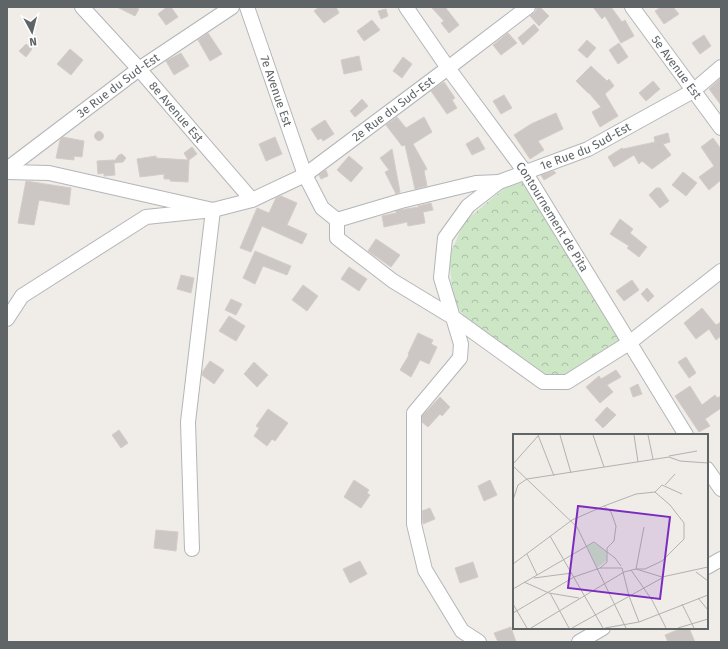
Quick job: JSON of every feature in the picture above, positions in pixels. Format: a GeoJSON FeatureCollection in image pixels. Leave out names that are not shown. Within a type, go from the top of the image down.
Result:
{"type":"FeatureCollection","features":[{"type":"Feature","properties":{"kind":"street","name":"8e Avenue Est"},"geometry":{"type":"LineString","coordinates":[[82,7],[139,68],[252,200]]}},
{"type":"Feature","properties":{"kind":"street","name":"3e Rue du Sud-Est"},"geometry":{"type":"LineString","coordinates":[[7,169],[139,68],[232,7]]}},
{"type":"Feature","properties":{"kind":"street","name":"7e Avenue Est"},"geometry":{"type":"LineString","coordinates":[[247,7],[305,175],[322,208],[337,220]]}},
{"type":"Feature","properties":{"kind":"street","name":"Contournement de Pita"},"geometry":{"type":"LineString","coordinates":[[406,7],[448,68],[525,172],[685,434]]}},
{"type":"Feature","properties":{"kind":"street","name":"2e Rue du Sud-Est"},"geometry":{"type":"LineString","coordinates":[[7,319],[22,296],[146,217],[213,210],[252,200],[305,175],[528,7]]}},
{"type":"Feature","properties":{"kind":"street","name":"5e Avenue Est"},"geometry":{"type":"LineString","coordinates":[[632,7],[693,91],[717,116],[721,128]]}},
{"type":"Feature","properties":{"kind":"street","name":"1e Rue du Sud-Est"},"geometry":{"type":"LineString","coordinates":[[479,642],[462,631],[425,570],[414,524],[414,413],[460,358],[461,344],[441,278],[445,238],[468,206],[499,182],[588,150],[693,91],[721,67]]}},
{"type":"Feature","properties":{"kind":"street"},"geometry":{"type":"LineString","coordinates":[[7,172],[48,173],[213,210],[188,422],[192,548]]}},
{"type":"Feature","properties":{"kind":"street"},"geometry":{"type":"LineString","coordinates":[[499,182],[476,183],[401,201],[337,220],[338,238],[393,281],[454,318],[543,382],[567,382],[629,343],[721,271]]}},
{"type":"Feature","properties":{"kind":"street"},"geometry":{"type":"LineString","coordinates":[[708,470],[721,489]]}},
{"type":"Feature","properties":{"kind":"street"},"geometry":{"type":"LineString","coordinates":[[708,566],[721,559]]}},
{"type":"Feature","properties":{"kind":"street"},"geometry":{"type":"LineString","coordinates":[[578,642],[601,629]]}},
{"type":"Feature","properties":{"kind":"green space"},"geometry":{"type":"Polygon","coordinates":[[[517,180],[527,184],[616,329],[619,343],[570,375],[538,374],[469,324],[453,300],[449,256],[465,221],[501,191],[517,180]]]}},
{"type":"Feature","properties":{"kind":"building"},"geometry":{"type":"Polygon","coordinates":[[[117,7],[135,7],[139,9],[135,16],[117,7]]]}},
{"type":"Feature","properties":{"kind":"building"},"geometry":{"type":"Polygon","coordinates":[[[167,7],[171,7],[178,17],[166,25],[158,14],[167,7]]]}},
{"type":"Feature","properties":{"kind":"building"},"geometry":{"type":"Polygon","coordinates":[[[319,7],[336,7],[339,13],[324,23],[314,11],[319,7]]]}},
{"type":"Feature","properties":{"kind":"building"},"geometry":{"type":"Polygon","coordinates":[[[431,7],[445,7],[459,25],[449,33],[441,23],[444,21],[431,7]]]}},
{"type":"Feature","properties":{"kind":"building"},"geometry":{"type":"Polygon","coordinates":[[[537,7],[540,7],[549,16],[539,26],[530,16],[536,11],[537,7]]]}},
{"type":"Feature","properties":{"kind":"building"},"geometry":{"type":"Polygon","coordinates":[[[593,7],[611,7],[622,22],[625,20],[634,36],[621,43],[605,16],[602,19],[593,7]]]}},
{"type":"Feature","properties":{"kind":"building"},"geometry":{"type":"Polygon","coordinates":[[[661,7],[673,7],[679,14],[664,24],[655,11],[661,7]]]}},
{"type":"Feature","properties":{"kind":"building"},"geometry":{"type":"Polygon","coordinates":[[[386,9],[388,16],[381,19],[378,11],[386,9]]]}},
{"type":"Feature","properties":{"kind":"building"},"geometry":{"type":"Polygon","coordinates":[[[372,20],[380,30],[364,41],[357,31],[372,20]]]}},
{"type":"Feature","properties":{"kind":"building"},"geometry":{"type":"Polygon","coordinates":[[[534,24],[539,30],[523,45],[518,38],[534,24]]]}},
{"type":"Feature","properties":{"kind":"building"},"geometry":{"type":"Polygon","coordinates":[[[208,33],[222,54],[210,61],[198,40],[208,33]]]}},
{"type":"Feature","properties":{"kind":"building"},"geometry":{"type":"Polygon","coordinates":[[[508,33],[517,43],[501,55],[493,45],[508,33]]]}},
{"type":"Feature","properties":{"kind":"building"},"geometry":{"type":"Polygon","coordinates":[[[704,35],[711,46],[700,54],[692,43],[704,35]]]}},
{"type":"Feature","properties":{"kind":"building"},"geometry":{"type":"Polygon","coordinates":[[[587,40],[596,48],[587,58],[578,50],[587,40]]]}},
{"type":"Feature","properties":{"kind":"building"},"geometry":{"type":"Polygon","coordinates":[[[619,43],[628,57],[618,64],[609,50],[619,43]]]}},
{"type":"Feature","properties":{"kind":"building"},"geometry":{"type":"Polygon","coordinates":[[[26,44],[32,49],[26,57],[19,51],[26,44]]]}},
{"type":"Feature","properties":{"kind":"building"},"geometry":{"type":"Polygon","coordinates":[[[70,49],[83,60],[71,75],[57,64],[70,49]]]}},
{"type":"Feature","properties":{"kind":"building"},"geometry":{"type":"Polygon","coordinates":[[[181,53],[189,66],[174,75],[166,61],[181,53]]]}},
{"type":"Feature","properties":{"kind":"building"},"geometry":{"type":"Polygon","coordinates":[[[359,56],[362,70],[344,74],[341,60],[359,56]]]}},
{"type":"Feature","properties":{"kind":"building"},"geometry":{"type":"Polygon","coordinates":[[[403,57],[412,64],[402,78],[393,71],[403,57]]]}},
{"type":"Feature","properties":{"kind":"building"},"geometry":{"type":"Polygon","coordinates":[[[591,66],[607,81],[609,79],[614,86],[605,94],[618,116],[600,127],[592,112],[601,107],[576,81],[591,66]]]}},
{"type":"Feature","properties":{"kind":"building"},"geometry":{"type":"Polygon","coordinates":[[[721,78],[721,105],[709,89],[721,78]]]}},
{"type":"Feature","properties":{"kind":"building"},"geometry":{"type":"Polygon","coordinates":[[[653,81],[660,89],[646,101],[639,93],[653,81]]]}},
{"type":"Feature","properties":{"kind":"building"},"geometry":{"type":"Polygon","coordinates":[[[444,82],[455,98],[452,100],[457,108],[447,114],[431,91],[444,82]]]}},
{"type":"Feature","properties":{"kind":"building"},"geometry":{"type":"Polygon","coordinates":[[[504,95],[512,108],[501,114],[493,101],[504,95]]]}},
{"type":"Feature","properties":{"kind":"building"},"geometry":{"type":"Polygon","coordinates":[[[362,99],[368,106],[355,117],[350,111],[362,99]]]}},
{"type":"Feature","properties":{"kind":"building"},"geometry":{"type":"Polygon","coordinates":[[[556,113],[563,129],[538,141],[544,150],[530,159],[514,135],[531,124],[556,113]]]}},
{"type":"Feature","properties":{"kind":"building"},"geometry":{"type":"Polygon","coordinates":[[[397,117],[406,128],[424,117],[432,132],[413,144],[427,169],[424,171],[427,186],[415,189],[405,145],[402,146],[386,125],[397,117]]]}},
{"type":"Feature","properties":{"kind":"building"},"geometry":{"type":"Polygon","coordinates":[[[325,120],[334,134],[323,141],[321,138],[318,140],[311,129],[325,120]]]}},
{"type":"Feature","properties":{"kind":"building"},"geometry":{"type":"Polygon","coordinates":[[[97,132],[101,132],[103,136],[101,140],[97,140],[95,138],[95,134],[97,132]]]}},
{"type":"Feature","properties":{"kind":"building"},"geometry":{"type":"Polygon","coordinates":[[[668,133],[670,142],[663,144],[671,155],[652,169],[642,161],[639,164],[634,155],[614,167],[608,157],[622,148],[655,142],[654,137],[668,133]]]}},
{"type":"Feature","properties":{"kind":"building"},"geometry":{"type":"Polygon","coordinates":[[[63,137],[84,141],[82,157],[74,156],[74,160],[56,158],[60,140],[63,137]]]}},
{"type":"Feature","properties":{"kind":"building"},"geometry":{"type":"Polygon","coordinates":[[[275,137],[282,154],[266,161],[259,144],[275,137]]]}},
{"type":"Feature","properties":{"kind":"building"},"geometry":{"type":"Polygon","coordinates":[[[478,137],[485,149],[472,155],[466,144],[478,137]]]}},
{"type":"Feature","properties":{"kind":"building"},"geometry":{"type":"Polygon","coordinates":[[[713,138],[721,149],[721,180],[709,190],[699,177],[714,166],[701,147],[713,138]]]}},
{"type":"Feature","properties":{"kind":"building"},"geometry":{"type":"Polygon","coordinates":[[[192,147],[197,154],[189,160],[188,182],[170,181],[170,179],[164,179],[164,174],[140,177],[137,159],[156,156],[156,158],[188,160],[184,153],[192,147]]]}},
{"type":"Feature","properties":{"kind":"building"},"geometry":{"type":"Polygon","coordinates":[[[392,149],[400,192],[396,194],[385,172],[389,170],[380,158],[392,149]]]}},
{"type":"Feature","properties":{"kind":"building"},"geometry":{"type":"Polygon","coordinates":[[[122,154],[126,158],[123,162],[114,163],[115,175],[104,176],[104,173],[98,174],[97,161],[114,161],[119,155],[122,154]]]}},
{"type":"Feature","properties":{"kind":"building"},"geometry":{"type":"Polygon","coordinates":[[[349,156],[363,168],[351,182],[337,170],[349,156]]]}},
{"type":"Feature","properties":{"kind":"building"},"geometry":{"type":"Polygon","coordinates":[[[326,170],[328,176],[321,179],[319,175],[326,170]]]}},
{"type":"Feature","properties":{"kind":"building"},"geometry":{"type":"Polygon","coordinates":[[[554,171],[556,173],[544,180],[541,175],[554,171]]]}},
{"type":"Feature","properties":{"kind":"building"},"geometry":{"type":"Polygon","coordinates":[[[683,172],[697,183],[686,196],[672,185],[683,172]]]}},
{"type":"Feature","properties":{"kind":"building"},"geometry":{"type":"Polygon","coordinates":[[[26,181],[71,188],[69,205],[39,200],[34,225],[18,223],[26,181]]]}},
{"type":"Feature","properties":{"kind":"building"},"geometry":{"type":"Polygon","coordinates":[[[656,188],[660,188],[669,201],[660,208],[649,195],[656,188]]]}},
{"type":"Feature","properties":{"kind":"building"},"geometry":{"type":"Polygon","coordinates":[[[281,196],[297,203],[287,225],[307,234],[302,244],[262,226],[251,252],[240,248],[257,208],[269,213],[276,198],[281,196]]]}},
{"type":"Feature","properties":{"kind":"building"},"geometry":{"type":"Polygon","coordinates":[[[431,203],[433,210],[423,212],[425,223],[408,226],[407,222],[384,227],[382,216],[396,213],[396,211],[399,210],[419,207],[418,206],[431,203]]]}},
{"type":"Feature","properties":{"kind":"building"},"geometry":{"type":"Polygon","coordinates":[[[620,219],[633,229],[630,233],[647,247],[639,257],[627,248],[629,246],[610,234],[620,219]]]}},
{"type":"Feature","properties":{"kind":"building"},"geometry":{"type":"Polygon","coordinates":[[[376,239],[400,255],[391,267],[368,251],[376,239]]]}},
{"type":"Feature","properties":{"kind":"building"},"geometry":{"type":"Polygon","coordinates":[[[255,251],[291,266],[287,275],[263,266],[255,284],[243,278],[255,251]]]}},
{"type":"Feature","properties":{"kind":"building"},"geometry":{"type":"Polygon","coordinates":[[[349,267],[367,279],[359,291],[341,279],[349,267]]]}},
{"type":"Feature","properties":{"kind":"building"},"geometry":{"type":"Polygon","coordinates":[[[181,275],[194,278],[191,293],[177,289],[181,275]]]}},
{"type":"Feature","properties":{"kind":"building"},"geometry":{"type":"Polygon","coordinates":[[[632,280],[639,290],[624,301],[616,291],[632,280]]]}},
{"type":"Feature","properties":{"kind":"building"},"geometry":{"type":"Polygon","coordinates":[[[303,285],[318,296],[307,311],[292,300],[303,285]]]}},
{"type":"Feature","properties":{"kind":"building"},"geometry":{"type":"Polygon","coordinates":[[[647,288],[654,296],[648,302],[641,294],[647,288]]]}},
{"type":"Feature","properties":{"kind":"building"},"geometry":{"type":"Polygon","coordinates":[[[231,299],[242,304],[236,315],[225,310],[231,299]]]}},
{"type":"Feature","properties":{"kind":"building"},"geometry":{"type":"Polygon","coordinates":[[[702,308],[716,325],[721,322],[721,336],[716,340],[709,329],[696,339],[684,323],[702,308]]]}},
{"type":"Feature","properties":{"kind":"building"},"geometry":{"type":"Polygon","coordinates":[[[229,316],[245,326],[236,341],[219,331],[229,316]]]}},
{"type":"Feature","properties":{"kind":"building"},"geometry":{"type":"Polygon","coordinates":[[[418,333],[433,340],[431,344],[437,347],[429,364],[420,360],[411,377],[400,370],[409,355],[408,354],[418,333]]]}},
{"type":"Feature","properties":{"kind":"building"},"geometry":{"type":"Polygon","coordinates":[[[686,357],[696,373],[689,378],[678,362],[686,357]]]}},
{"type":"Feature","properties":{"kind":"building"},"geometry":{"type":"Polygon","coordinates":[[[210,361],[224,370],[214,384],[202,375],[210,361]]]}},
{"type":"Feature","properties":{"kind":"building"},"geometry":{"type":"Polygon","coordinates":[[[254,362],[268,375],[257,387],[244,374],[254,362]]]}},
{"type":"Feature","properties":{"kind":"building"},"geometry":{"type":"Polygon","coordinates":[[[616,370],[621,377],[607,385],[613,392],[600,403],[586,387],[599,376],[601,379],[616,370]]]}},
{"type":"Feature","properties":{"kind":"building"},"geometry":{"type":"Polygon","coordinates":[[[638,384],[642,394],[633,397],[630,388],[638,384]]]}},
{"type":"Feature","properties":{"kind":"building"},"geometry":{"type":"Polygon","coordinates":[[[690,386],[702,405],[715,395],[717,398],[721,396],[721,408],[705,419],[710,426],[699,432],[675,396],[690,386]]]}},
{"type":"Feature","properties":{"kind":"building"},"geometry":{"type":"Polygon","coordinates":[[[440,397],[450,407],[442,416],[440,414],[428,427],[422,422],[422,416],[440,397]]]}},
{"type":"Feature","properties":{"kind":"building"},"geometry":{"type":"Polygon","coordinates":[[[607,407],[616,415],[603,428],[595,420],[607,407]]]}},
{"type":"Feature","properties":{"kind":"building"},"geometry":{"type":"Polygon","coordinates":[[[268,409],[288,423],[275,441],[272,439],[267,446],[254,436],[259,428],[256,426],[268,409]]]}},
{"type":"Feature","properties":{"kind":"building"},"geometry":{"type":"Polygon","coordinates":[[[119,430],[128,443],[121,448],[112,435],[119,430]]]}},
{"type":"Feature","properties":{"kind":"building"},"geometry":{"type":"Polygon","coordinates":[[[354,480],[369,490],[367,493],[370,495],[361,508],[344,497],[354,480]]]}},
{"type":"Feature","properties":{"kind":"building"},"geometry":{"type":"Polygon","coordinates":[[[490,480],[497,495],[484,501],[478,486],[490,480]]]}},
{"type":"Feature","properties":{"kind":"building"},"geometry":{"type":"Polygon","coordinates":[[[430,508],[435,519],[423,524],[422,511],[430,508]]]}},
{"type":"Feature","properties":{"kind":"building"},"geometry":{"type":"Polygon","coordinates":[[[156,530],[178,532],[176,551],[154,548],[156,530]]]}},
{"type":"Feature","properties":{"kind":"building"},"geometry":{"type":"Polygon","coordinates":[[[360,561],[367,574],[350,583],[343,569],[360,561]]]}},
{"type":"Feature","properties":{"kind":"building"},"geometry":{"type":"Polygon","coordinates":[[[473,562],[478,577],[460,583],[455,568],[473,562]]]}},
{"type":"Feature","properties":{"kind":"building"},"geometry":{"type":"Polygon","coordinates":[[[511,627],[516,642],[498,642],[494,633],[511,627]]]}},
{"type":"Feature","properties":{"kind":"building"},"geometry":{"type":"Polygon","coordinates":[[[680,629],[689,629],[695,642],[668,642],[665,635],[680,629]]]}}]}
